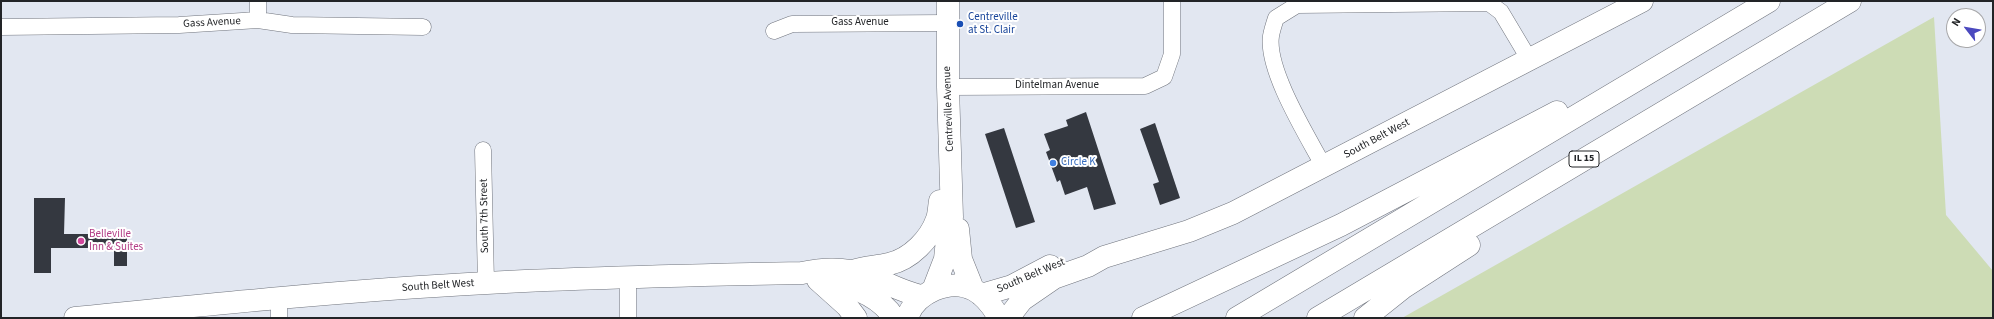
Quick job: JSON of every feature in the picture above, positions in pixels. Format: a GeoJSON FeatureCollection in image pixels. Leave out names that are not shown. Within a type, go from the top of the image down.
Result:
{"type":"FeatureCollection","features":[{"type":"Feature","properties":{"kind":"main road","name":"Centreville Avenue"},"geometry":{"type":"LineString","coordinates":[[927,293],[945,259],[948,230],[952,217],[948,87],[948,1]]}},
{"type":"Feature","properties":{"kind":"main road","name":"South Belt West"},"geometry":{"type":"LineString","coordinates":[[1008,318],[1022,300],[1054,278],[1088,266],[1104,257],[1189,231],[1218,219],[1324,167],[1642,1]]}},
{"type":"Feature","properties":{"kind":"main road"},"geometry":{"type":"LineString","coordinates":[[1237,318],[1769,1]]}},
{"type":"Feature","properties":{"kind":"main road","name":"IL 15"},"geometry":{"type":"LineString","coordinates":[[1318,318],[1850,1]]}},
{"type":"Feature","properties":{"kind":"main road"},"geometry":{"type":"LineString","coordinates":[[1143,318],[1341,225],[1574,103],[1609,97]]}},
{"type":"Feature","properties":{"kind":"main road"},"geometry":{"type":"LineString","coordinates":[[1365,318],[1404,287],[1486,234],[1579,177],[1611,144]]}},
{"type":"Feature","properties":{"kind":"main road"},"geometry":{"type":"LineString","coordinates":[[853,272],[863,268],[891,263],[912,253],[921,244],[934,226],[938,217],[940,202],[952,178]]}},
{"type":"Feature","properties":{"kind":"main road","name":"Centreville Avenue"},"geometry":{"type":"LineString","coordinates":[[952,217],[958,229],[963,266],[977,292]]}},
{"type":"Feature","properties":{"kind":"main road","name":"South Belt West"},"geometry":{"type":"LineString","coordinates":[[810,276],[819,269],[853,272],[869,276],[898,290],[927,293],[954,286],[977,292],[1012,286],[1034,274],[1067,260],[1084,256],[1104,257]]}},
{"type":"Feature","properties":{"kind":"main road","name":"South Belt West"},"geometry":{"type":"LineString","coordinates":[[77,318],[279,308],[486,283],[628,277],[810,276],[860,290],[879,301],[894,318]]}},
{"type":"Feature","properties":{"kind":"main road"},"geometry":{"type":"LineString","coordinates":[[810,276],[847,306],[856,318]]}},
{"type":"Feature","properties":{"kind":"main road","name":"South Belt West"},"geometry":{"type":"LineString","coordinates":[[977,292],[994,309],[998,318]]}},
{"type":"Feature","properties":{"kind":"main road"},"geometry":{"type":"LineString","coordinates":[[907,318],[908,312],[927,293]]}},
{"type":"Feature","properties":{"kind":"street"},"geometry":{"type":"LineString","coordinates":[[258,1],[258,20]]}},
{"type":"Feature","properties":{"kind":"street","name":"Dintelman Avenue"},"geometry":{"type":"LineString","coordinates":[[948,87],[1145,86],[1164,77],[1172,54],[1172,1]]}},
{"type":"Feature","properties":{"kind":"street"},"geometry":{"type":"LineString","coordinates":[[1324,167],[1288,100],[1274,64],[1270,37],[1276,18],[1297,5],[1489,3],[1502,12],[1529,60]]}},
{"type":"Feature","properties":{"kind":"street","name":"Gass Avenue"},"geometry":{"type":"LineString","coordinates":[[1,27],[179,25],[258,20],[292,25],[423,27]]}},
{"type":"Feature","properties":{"kind":"street","name":"Gass Avenue"},"geometry":{"type":"LineString","coordinates":[[774,31],[792,24],[948,23]]}},
{"type":"Feature","properties":{"kind":"street","name":"South 7th Street"},"geometry":{"type":"LineString","coordinates":[[483,150],[486,283]]}},
{"type":"Feature","properties":{"kind":"street"},"geometry":{"type":"LineString","coordinates":[[628,277],[628,318]]}},
{"type":"Feature","properties":{"kind":"green space"},"geometry":{"type":"Polygon","coordinates":[[[1934,17],[1946,215],[1993,271],[1993,318],[1402,318],[1934,17]]]}},
{"type":"Feature","properties":{"kind":"building"},"geometry":{"type":"Polygon","coordinates":[[[1086,112],[1116,204],[1094,210],[1087,187],[1065,195],[1060,180],[1057,182],[1046,152],[1050,150],[1044,134],[1068,126],[1066,120],[1086,112]]]}},
{"type":"Feature","properties":{"kind":"building"},"geometry":{"type":"Polygon","coordinates":[[[1155,123],[1180,198],[1160,205],[1153,184],[1159,182],[1140,129],[1155,123]]]}},
{"type":"Feature","properties":{"kind":"building"},"geometry":{"type":"Polygon","coordinates":[[[1004,128],[1035,222],[1016,228],[985,134],[1004,128]]]}},
{"type":"Feature","properties":{"kind":"building","name":"Belleville Inn & Suites"},"geometry":{"type":"Polygon","coordinates":[[[34,198],[65,198],[64,234],[92,234],[92,230],[110,230],[119,232],[118,234],[127,234],[127,266],[114,266],[114,248],[51,248],[51,273],[34,273],[34,198]]]}},
{"type":"Feature","properties":{"kind":"place","name":"Centreville at St. Clair"},"geometry":{"type":"Point","coordinates":[960,24]}},
{"type":"Feature","properties":{"kind":"place","name":"Circle K"},"geometry":{"type":"Point","coordinates":[1053,163]}},
{"type":"Feature","properties":{"kind":"place","name":"Belleville Inn & Suites"},"geometry":{"type":"Point","coordinates":[81,241]}}]}
